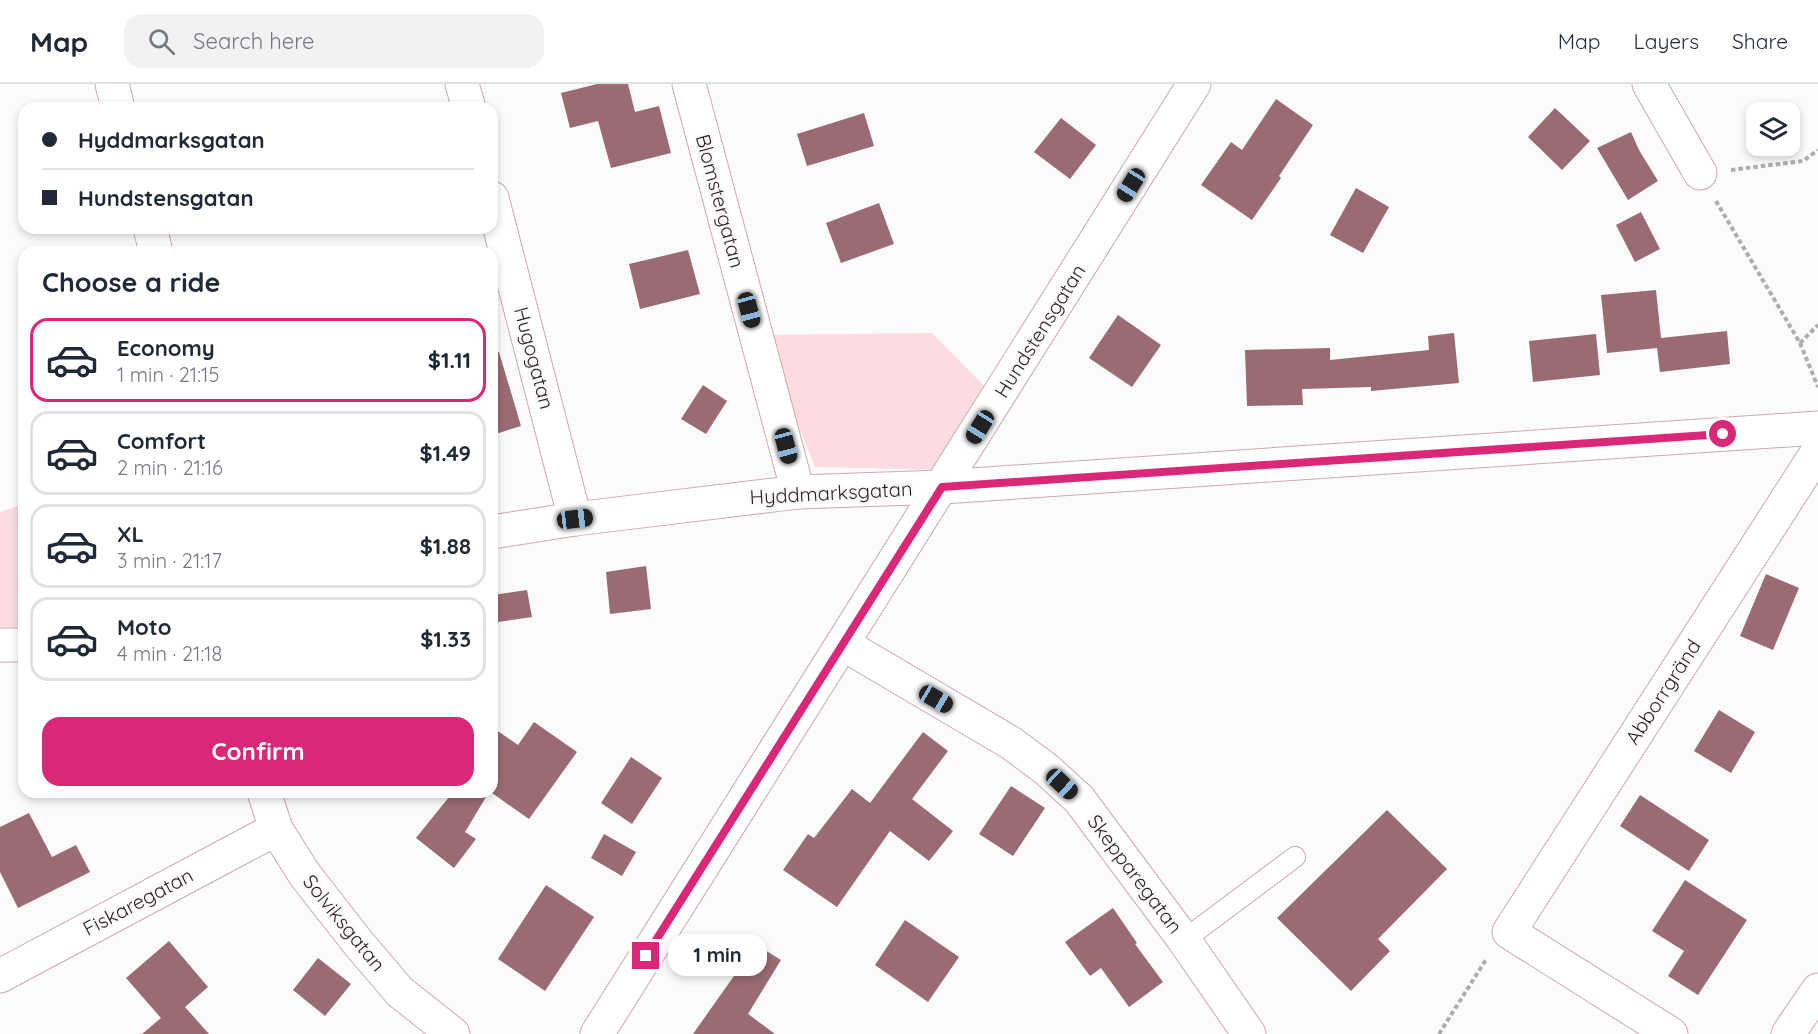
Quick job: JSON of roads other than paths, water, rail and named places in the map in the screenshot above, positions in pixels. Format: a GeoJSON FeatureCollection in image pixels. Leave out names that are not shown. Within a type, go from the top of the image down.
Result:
{"type":"FeatureCollection","features":[{"type":"Feature","properties":{"kind":"street"},"geometry":{"type":"LineString","coordinates":[[112,84],[116,102]]}},
{"type":"Feature","properties":{"kind":"street"},"geometry":{"type":"LineString","coordinates":[[462,84],[467,102]]}},
{"type":"Feature","properties":{"kind":"street","name":"Blomstergatan"},"geometry":{"type":"LineString","coordinates":[[688,84],[798,492]]}},
{"type":"Feature","properties":{"kind":"street","name":"Hundstensgatan"},"geometry":{"type":"LineString","coordinates":[[597,1034],[1194,84]]}},
{"type":"Feature","properties":{"kind":"street"},"geometry":{"type":"LineString","coordinates":[[1649,84],[1700,173]]}},
{"type":"Feature","properties":{"kind":"street","name":"Hugogatan"},"geometry":{"type":"LineString","coordinates":[[498,221],[575,519]]}},
{"type":"Feature","properties":{"kind":"street","name":"Hyddmarksgatan"},"geometry":{"type":"LineString","coordinates":[[498,531],[575,519],[798,492],[942,487],[1818,428]]}},
{"type":"Feature","properties":{"kind":"street","name":"Abborrgränd"},"geometry":{"type":"LineString","coordinates":[[1671,1034],[1509,932],[1818,451]]}},
{"type":"Feature","properties":{"kind":"street","name":"Skepparegatan"},"geometry":{"type":"LineString","coordinates":[[843,644],[1011,743],[1046,768],[1079,799],[1184,940],[1249,1034]]}},
{"type":"Feature","properties":{"kind":"street"},"geometry":{"type":"LineString","coordinates":[[0,645],[18,645]]}},
{"type":"Feature","properties":{"kind":"street","name":"Solviksgatan"},"geometry":{"type":"LineString","coordinates":[[266,798],[276,829],[305,875],[359,944],[400,993],[453,1034]]}},
{"type":"Feature","properties":{"kind":"street","name":"Fiskaregatan"},"geometry":{"type":"LineString","coordinates":[[0,976],[276,829]]}},
{"type":"Feature","properties":{"kind":"street"},"geometry":{"type":"LineString","coordinates":[[1788,1034],[1818,990]]}},
{"type":"Feature","properties":{"kind":"lane"},"geometry":{"type":"LineString","coordinates":[[1184,940],[1295,857]]}}]}
